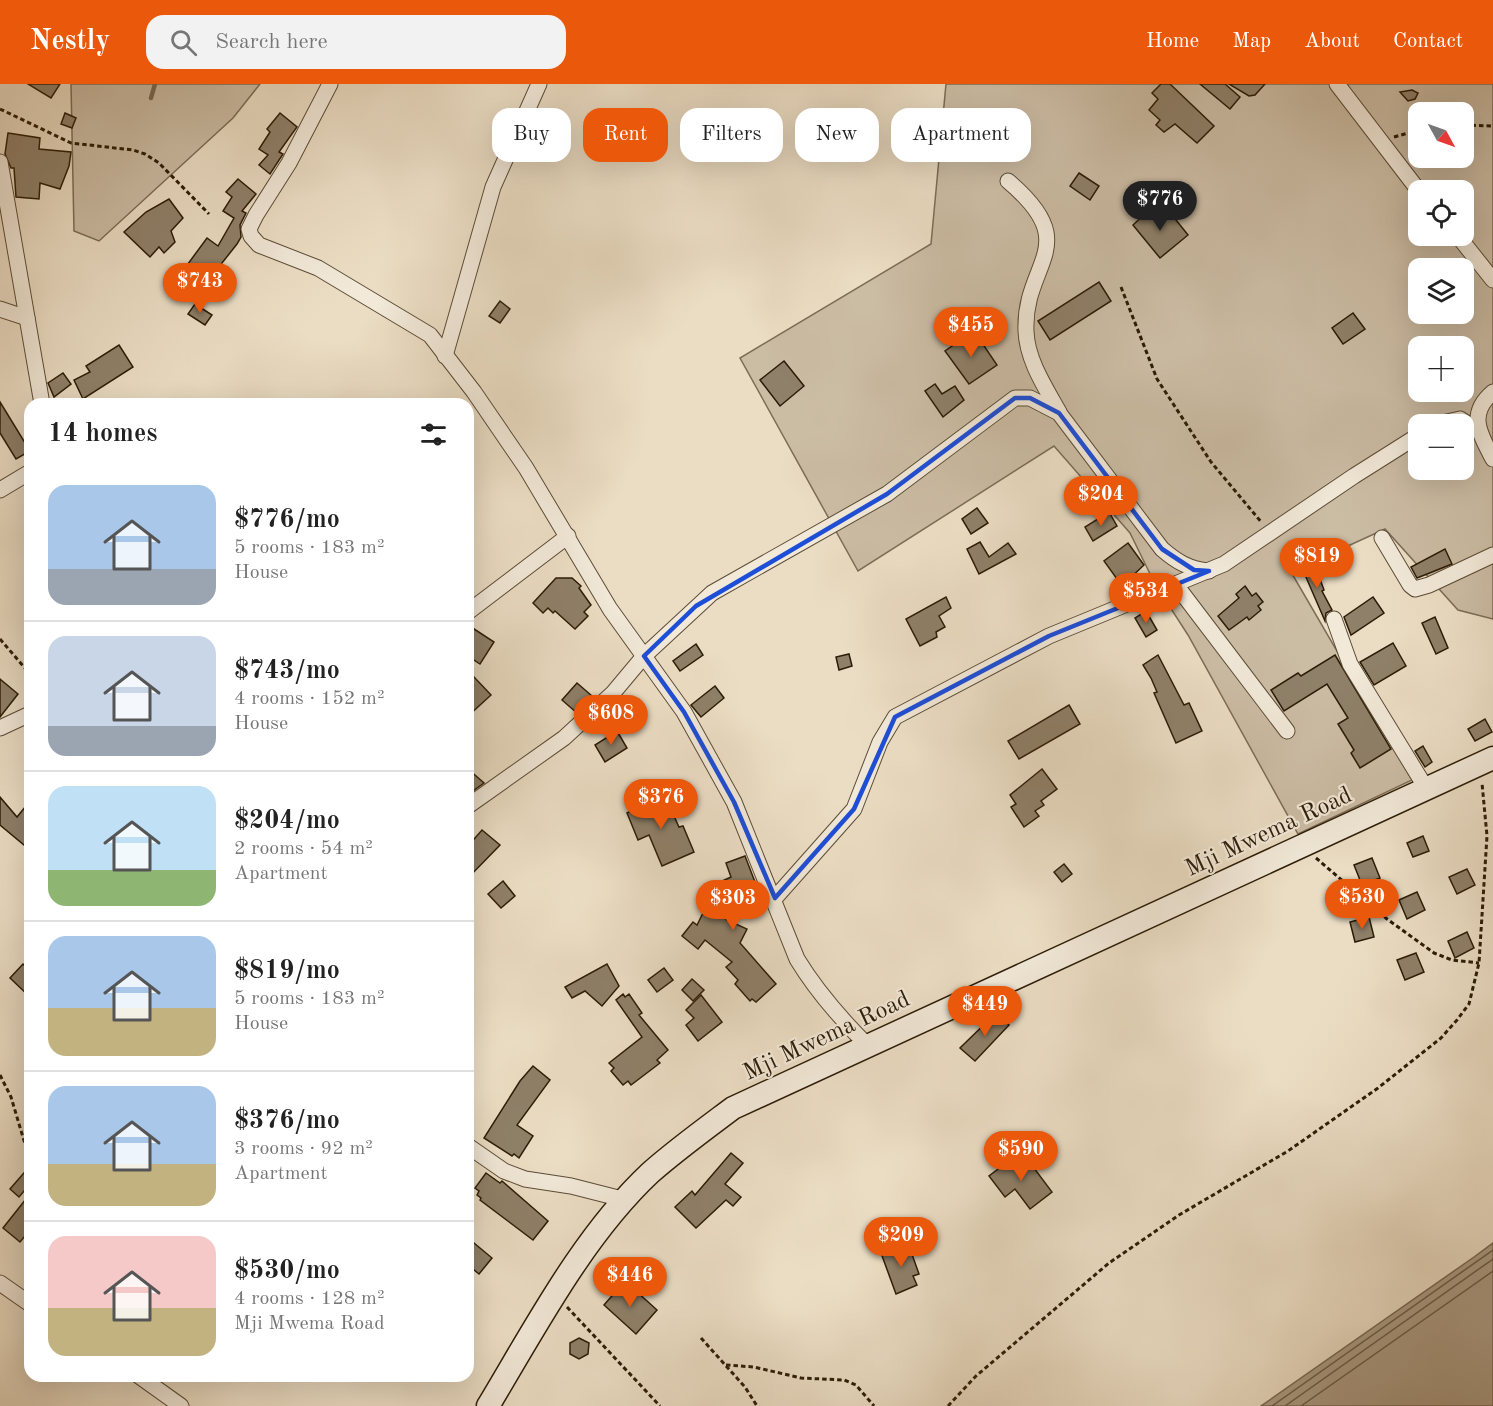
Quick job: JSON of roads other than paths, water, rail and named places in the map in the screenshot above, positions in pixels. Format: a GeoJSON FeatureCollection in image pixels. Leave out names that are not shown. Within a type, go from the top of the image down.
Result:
{"type":"FeatureCollection","features":[{"type":"Feature","properties":{"kind":"main road","name":"Mji Mwema Road"},"geometry":{"type":"LineString","coordinates":[[488,1406],[555,1295],[626,1200],[649,1174],[733,1108],[1486,761]]}},
{"type":"Feature","properties":{"kind":"street"},"geometry":{"type":"LineString","coordinates":[[330,84],[289,164],[256,215],[249,229],[251,236],[260,245],[318,268],[430,335],[495,422],[568,536],[610,609],[684,712],[734,802],[775,898],[797,959],[824,1001],[867,1045]]}},
{"type":"Feature","properties":{"kind":"street"},"geometry":{"type":"LineString","coordinates":[[445,356],[448,337],[493,187],[540,84]]}},
{"type":"Feature","properties":{"kind":"street"},"geometry":{"type":"LineString","coordinates":[[1337,84],[1411,180]]}},
{"type":"Feature","properties":{"kind":"street"},"geometry":{"type":"LineString","coordinates":[[0,162],[41,398]]}},
{"type":"Feature","properties":{"kind":"street"},"geometry":{"type":"LineString","coordinates":[[1008,181],[1030,200],[1045,226],[1047,243],[1044,264],[1028,308],[1026,332],[1033,363],[1059,413],[1162,549],[1177,562],[1194,570],[1209,571]]}},
{"type":"Feature","properties":{"kind":"street"},"geometry":{"type":"LineString","coordinates":[[1466,246],[1493,280]]}},
{"type":"Feature","properties":{"kind":"street"},"geometry":{"type":"LineString","coordinates":[[0,309],[27,318]]}},
{"type":"Feature","properties":{"kind":"street"},"geometry":{"type":"LineString","coordinates":[[1493,392],[1479,408],[1476,416],[1478,430],[1493,459]]}},
{"type":"Feature","properties":{"kind":"street"},"geometry":{"type":"LineString","coordinates":[[474,802],[564,738],[612,693],[644,656],[712,593],[887,494],[1015,398],[1030,398],[1059,413]]}},
{"type":"Feature","properties":{"kind":"street"},"geometry":{"type":"LineString","coordinates":[[1474,428],[1478,430]]}},
{"type":"Feature","properties":{"kind":"street"},"geometry":{"type":"LineString","coordinates":[[775,898],[854,809],[880,742],[895,717],[1049,636],[1224,564],[1408,442]]}},
{"type":"Feature","properties":{"kind":"street"},"geometry":{"type":"LineString","coordinates":[[0,490],[24,476]]}},
{"type":"Feature","properties":{"kind":"street"},"geometry":{"type":"LineString","coordinates":[[474,607],[568,536]]}},
{"type":"Feature","properties":{"kind":"street"},"geometry":{"type":"LineString","coordinates":[[1382,538],[1410,585],[1415,589],[1429,585],[1493,555]]}},
{"type":"Feature","properties":{"kind":"street"},"geometry":{"type":"LineString","coordinates":[[1176,585],[1287,731]]}},
{"type":"Feature","properties":{"kind":"street"},"geometry":{"type":"LineString","coordinates":[[1334,620],[1350,664],[1426,789]]}},
{"type":"Feature","properties":{"kind":"street"},"geometry":{"type":"LineString","coordinates":[[0,728],[24,717]]}},
{"type":"Feature","properties":{"kind":"street"},"geometry":{"type":"LineString","coordinates":[[474,1150],[504,1172],[525,1179],[626,1200]]}},
{"type":"Feature","properties":{"kind":"street"},"geometry":{"type":"LineString","coordinates":[[0,1283],[24,1300]]}},
{"type":"Feature","properties":{"kind":"street"},"geometry":{"type":"LineString","coordinates":[[147,1382],[181,1406]]}},
{"type":"Feature","properties":{"kind":"water"},"geometry":{"type":"Polygon","coordinates":[[[1493,1243],[1493,1406],[1261,1406],[1474,1257],[1493,1243]]]}},
{"type":"Feature","properties":{"kind":"waterway"},"geometry":{"type":"LineString","coordinates":[[151,98],[155,84]]}}]}
